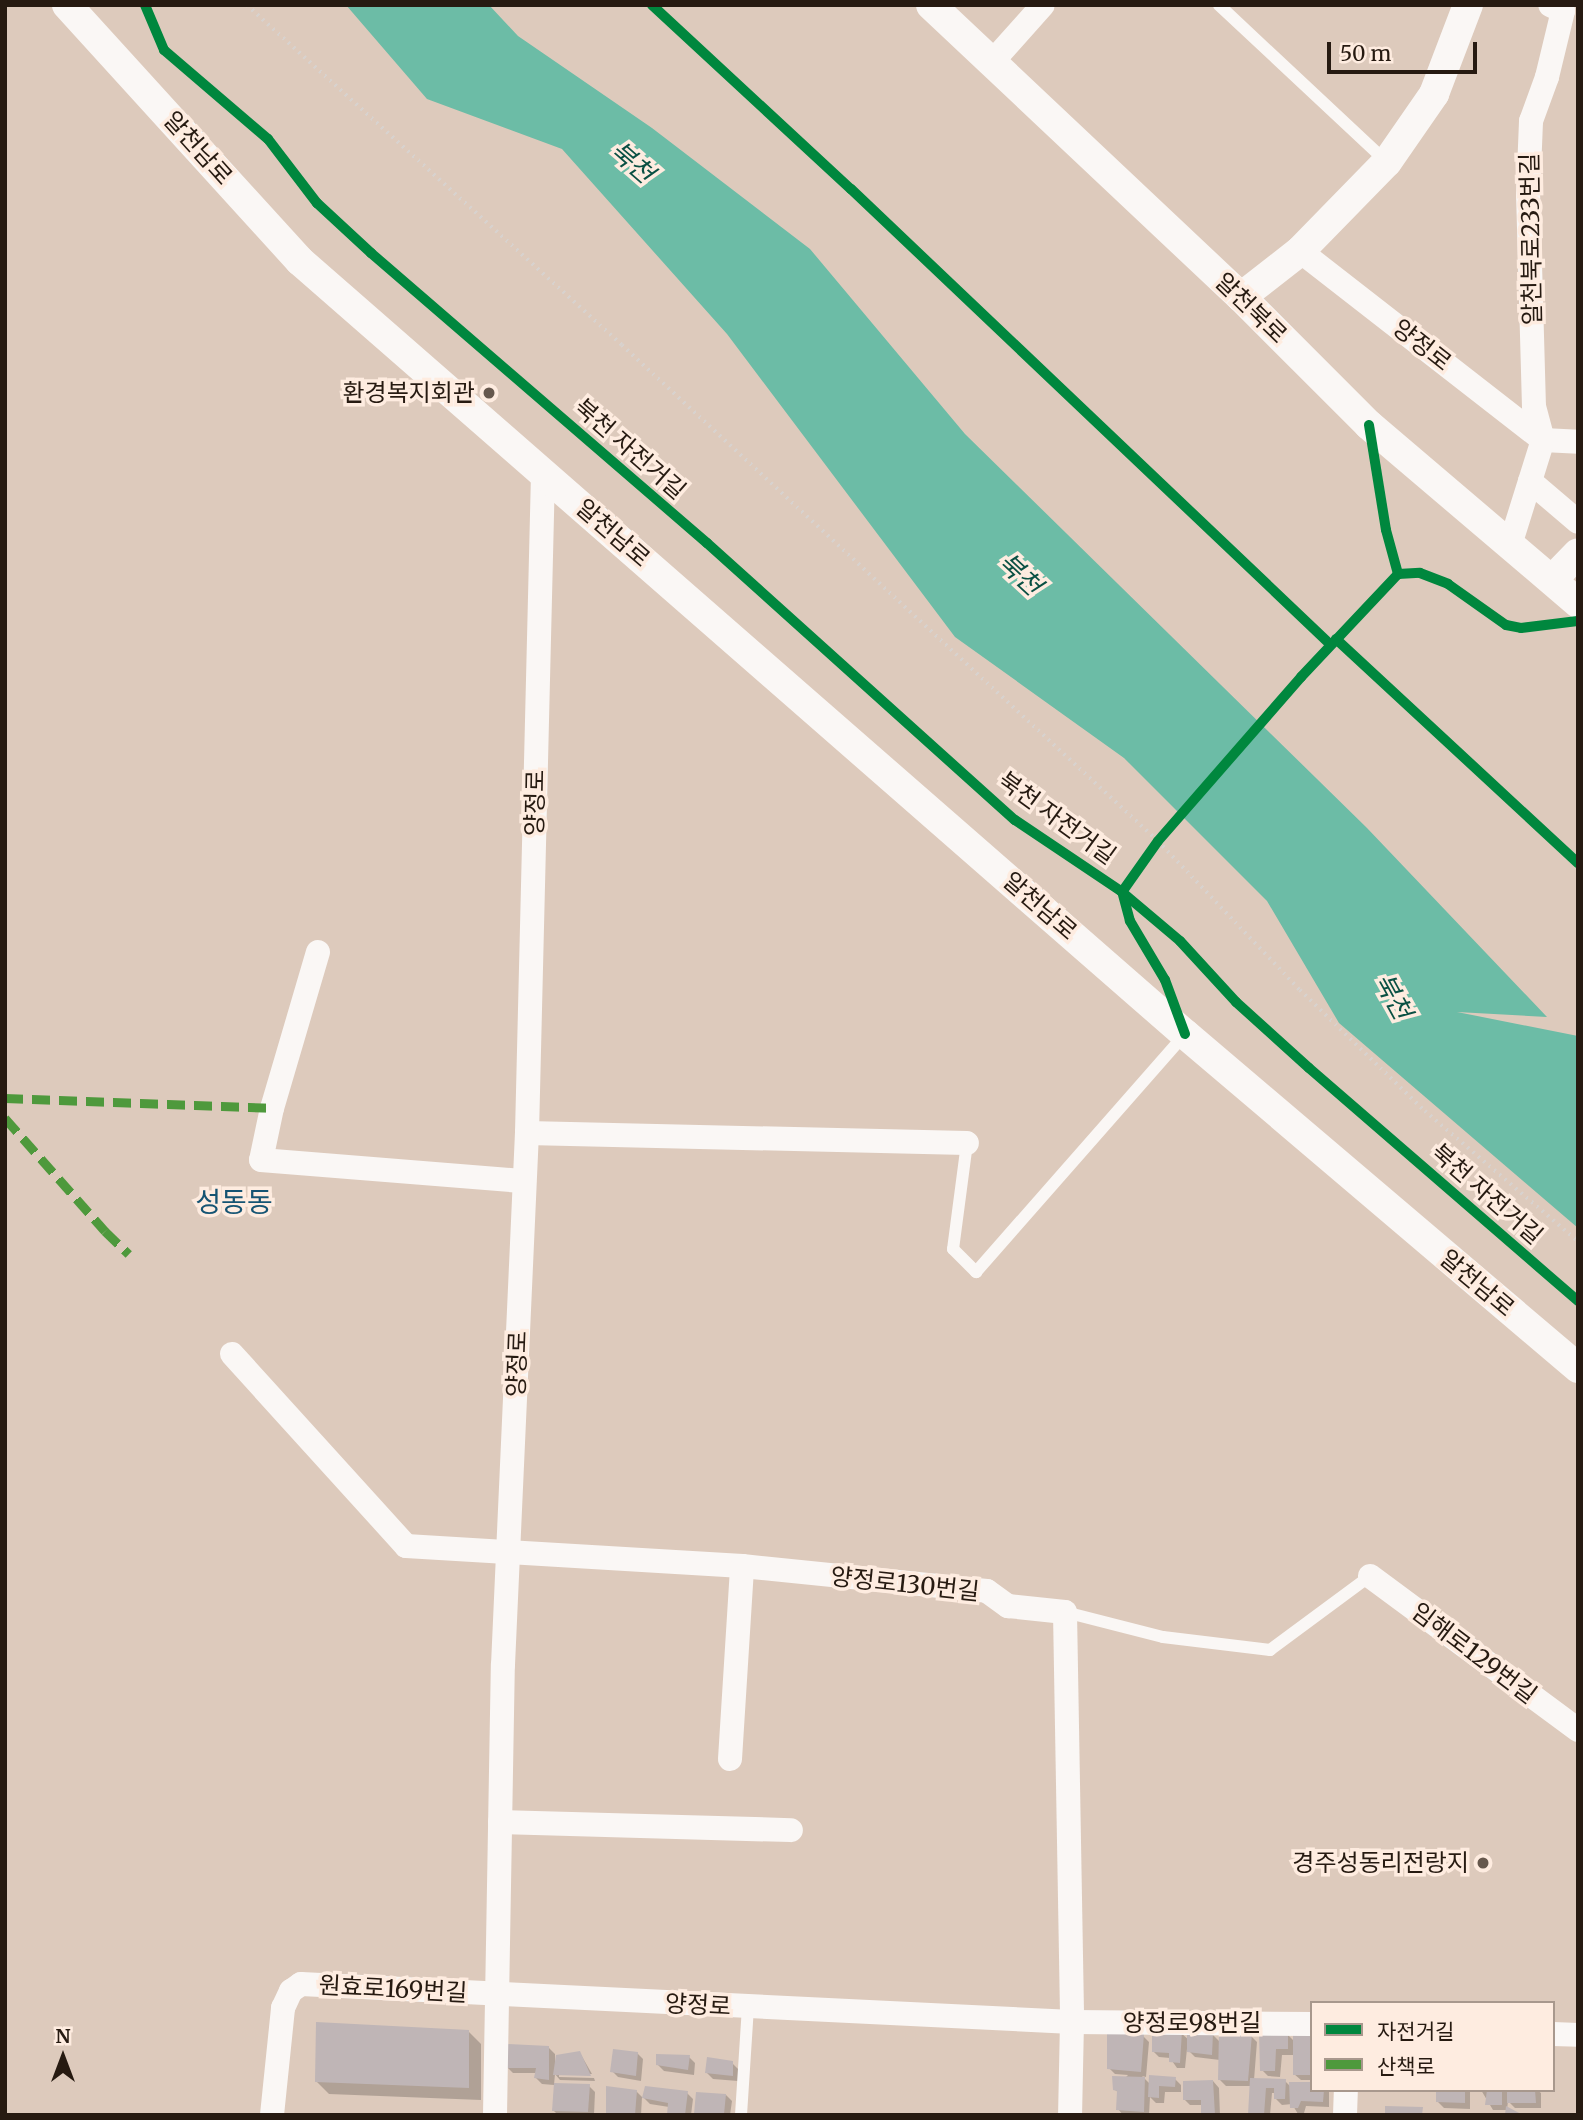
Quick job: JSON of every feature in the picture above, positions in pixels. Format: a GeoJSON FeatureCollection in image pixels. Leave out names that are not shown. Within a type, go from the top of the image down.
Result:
{"type":"FeatureCollection","features":[{"type":"Feature","properties":{"kind":"street","name":"알천남로"},"geometry":{"type":"LineString","coordinates":[[67,5],[300,261],[1185,1034],[1578,1368]]}},
{"type":"Feature","properties":{"kind":"street","name":"알천북로"},"geometry":{"type":"LineString","coordinates":[[931,5],[1241,297],[1370,425],[1578,603]]}},
{"type":"Feature","properties":{"kind":"street"},"geometry":{"type":"LineString","coordinates":[[992,62],[1043,5]]}},
{"type":"Feature","properties":{"kind":"street"},"geometry":{"type":"LineString","coordinates":[[1241,297],[1300,251],[1387,162],[1434,94],[1468,5]]}},
{"type":"Feature","properties":{"kind":"street","name":"알천북로233번길"},"geometry":{"type":"LineString","coordinates":[[1544,440],[1534,407],[1528,196],[1531,121],[1547,77],[1563,11],[1550,5]]}},
{"type":"Feature","properties":{"kind":"street","name":"양정로"},"geometry":{"type":"LineString","coordinates":[[1300,251],[1544,440]]}},
{"type":"Feature","properties":{"kind":"street"},"geometry":{"type":"LineString","coordinates":[[1510,545],[1544,440],[1575,438]]}},
{"type":"Feature","properties":{"kind":"street","name":"양정로"},"geometry":{"type":"LineString","coordinates":[[543,472],[527,1133],[506,1553],[497,1994],[748,2008],[1072,2021]]}},
{"type":"Feature","properties":{"kind":"street"},"geometry":{"type":"LineString","coordinates":[[1530,481],[1578,522]]}},
{"type":"Feature","properties":{"kind":"street"},"geometry":{"type":"LineString","coordinates":[[1552,580],[1578,553]]}},
{"type":"Feature","properties":{"kind":"street"},"geometry":{"type":"LineString","coordinates":[[318,952],[272,1108],[261,1160],[524,1181]]}},
{"type":"Feature","properties":{"kind":"street"},"geometry":{"type":"LineString","coordinates":[[527,1133],[967,1143]]}},
{"type":"Feature","properties":{"kind":"street"},"geometry":{"type":"LineString","coordinates":[[232,1354],[406,1546],[506,1553]]}},
{"type":"Feature","properties":{"kind":"street","name":"양정로130번길"},"geometry":{"type":"LineString","coordinates":[[506,1553],[742,1566],[988,1591],[1008,1606],[1065,1612]]}},
{"type":"Feature","properties":{"kind":"street"},"geometry":{"type":"LineString","coordinates":[[730,1759],[742,1566]]}},
{"type":"Feature","properties":{"kind":"street","name":"임해로129번길"},"geometry":{"type":"LineString","coordinates":[[1370,1576],[1578,1730]]}},
{"type":"Feature","properties":{"kind":"street"},"geometry":{"type":"LineString","coordinates":[[1065,1612],[1072,2021],[1070,2115]]}},
{"type":"Feature","properties":{"kind":"street"},"geometry":{"type":"LineString","coordinates":[[500,1822],[792,1830]]}},
{"type":"Feature","properties":{"kind":"street","name":"원효로169번길"},"geometry":{"type":"LineString","coordinates":[[272,2115],[283,2008],[291,1991],[301,1984],[497,1994]]}},
{"type":"Feature","properties":{"kind":"street"},"geometry":{"type":"LineString","coordinates":[[495,2115],[497,1994]]}},
{"type":"Feature","properties":{"kind":"street","name":"양정로98번길"},"geometry":{"type":"LineString","coordinates":[[1072,2021],[1310,2024]]}},
{"type":"Feature","properties":{"kind":"street"},"geometry":{"type":"LineString","coordinates":[[1555,2034],[1578,2035]]}},
{"type":"Feature","properties":{"kind":"street"},"geometry":{"type":"LineString","coordinates":[[1345,2115],[1346,2092]]}},
{"type":"Feature","properties":{"kind":"lane"},"geometry":{"type":"LineString","coordinates":[[1219,5],[1387,162]]}},
{"type":"Feature","properties":{"kind":"lane"},"geometry":{"type":"LineString","coordinates":[[967,1143],[953,1249],[976,1272],[1185,1034]]}},
{"type":"Feature","properties":{"kind":"lane"},"geometry":{"type":"LineString","coordinates":[[1065,1612],[1163,1637],[1270,1650],[1370,1576]]}},
{"type":"Feature","properties":{"kind":"lane"},"geometry":{"type":"LineString","coordinates":[[741,2115],[748,2008]]}},
{"type":"Feature","properties":{"kind":"path"},"geometry":{"type":"LineString","coordinates":[[247,5],[612,336],[1158,841],[1300,990],[1425,1111],[1578,1241]]}},
{"type":"Feature","properties":{"kind":"water","name":"북천"},"geometry":{"type":"Polygon","coordinates":[[[346,5],[489,5],[518,36],[652,128],[810,249],[965,434],[1367,828],[1547,1017],[1457,1012],[1578,1036],[1578,1228],[1339,1023],[1267,901],[1124,758],[955,637],[727,334],[562,149],[427,99],[346,5]]]}},
{"type":"Feature","properties":{"kind":"building"},"geometry":{"type":"Polygon","coordinates":[[[316,2022],[469,2030],[469,2088],[315,2082],[316,2022]]]}},
{"type":"Feature","properties":{"kind":"building"},"geometry":{"type":"Polygon","coordinates":[[[1152,2030],[1182,2031],[1180,2063],[1169,2062],[1169,2053],[1152,2052],[1152,2030]]]}},
{"type":"Feature","properties":{"kind":"building"},"geometry":{"type":"Polygon","coordinates":[[[1187,2031],[1213,2033],[1212,2055],[1187,2052],[1187,2031]]]}},
{"type":"Feature","properties":{"kind":"building"},"geometry":{"type":"Polygon","coordinates":[[[1219,2031],[1252,2034],[1248,2081],[1218,2080],[1219,2031]]]}},
{"type":"Feature","properties":{"kind":"building"},"geometry":{"type":"Polygon","coordinates":[[[1107,2032],[1144,2034],[1141,2072],[1107,2069],[1107,2032]]]}},
{"type":"Feature","properties":{"kind":"building"},"geometry":{"type":"Polygon","coordinates":[[[1259,2033],[1288,2033],[1288,2049],[1276,2049],[1275,2071],[1260,2071],[1259,2033]]]}},
{"type":"Feature","properties":{"kind":"building"},"geometry":{"type":"Polygon","coordinates":[[[1293,2035],[1310,2036],[1310,2075],[1293,2075],[1293,2035]]]}},
{"type":"Feature","properties":{"kind":"building"},"geometry":{"type":"Polygon","coordinates":[[[506,2044],[549,2046],[549,2080],[534,2078],[536,2068],[505,2068],[506,2044]]]}},
{"type":"Feature","properties":{"kind":"building"},"geometry":{"type":"Polygon","coordinates":[[[613,2049],[638,2052],[636,2076],[610,2072],[613,2049]]]}},
{"type":"Feature","properties":{"kind":"building"},"geometry":{"type":"Polygon","coordinates":[[[580,2051],[591,2076],[553,2075],[556,2055],[580,2051]]]}},
{"type":"Feature","properties":{"kind":"building"},"geometry":{"type":"Polygon","coordinates":[[[656,2054],[690,2055],[688,2070],[656,2065],[656,2054]]]}},
{"type":"Feature","properties":{"kind":"building"},"geometry":{"type":"Polygon","coordinates":[[[707,2057],[733,2061],[733,2076],[705,2073],[707,2057]]]}},
{"type":"Feature","properties":{"kind":"building"},"geometry":{"type":"Polygon","coordinates":[[[1149,2075],[1176,2077],[1175,2087],[1159,2086],[1159,2098],[1148,2097],[1149,2075]]]}},
{"type":"Feature","properties":{"kind":"building"},"geometry":{"type":"Polygon","coordinates":[[[1112,2076],[1145,2077],[1144,2112],[1116,2110],[1117,2091],[1113,2090],[1112,2076]]]}},
{"type":"Feature","properties":{"kind":"building"},"geometry":{"type":"Polygon","coordinates":[[[1250,2078],[1286,2079],[1285,2099],[1274,2099],[1274,2088],[1266,2088],[1264,2115],[1248,2115],[1250,2078]]]}},
{"type":"Feature","properties":{"kind":"building"},"geometry":{"type":"Polygon","coordinates":[[[1213,2080],[1215,2115],[1201,2115],[1201,2100],[1183,2100],[1183,2081],[1213,2080]]]}},
{"type":"Feature","properties":{"kind":"building"},"geometry":{"type":"Polygon","coordinates":[[[1289,2082],[1310,2082],[1310,2092],[1324,2092],[1323,2102],[1301,2101],[1298,2108],[1290,2108],[1289,2082]]]}},
{"type":"Feature","properties":{"kind":"building"},"geometry":{"type":"Polygon","coordinates":[[[554,2083],[590,2084],[588,2112],[552,2111],[554,2083]]]}},
{"type":"Feature","properties":{"kind":"building"},"geometry":{"type":"Polygon","coordinates":[[[606,2086],[637,2090],[635,2115],[606,2115],[606,2086]]]}},
{"type":"Feature","properties":{"kind":"building"},"geometry":{"type":"Polygon","coordinates":[[[645,2086],[688,2091],[685,2115],[667,2115],[668,2103],[642,2098],[645,2086]]]}},
{"type":"Feature","properties":{"kind":"building"},"geometry":{"type":"Polygon","coordinates":[[[696,2092],[726,2094],[724,2114],[694,2114],[696,2092]]]}},
{"type":"Feature","properties":{"kind":"building"},"geometry":{"type":"Polygon","coordinates":[[[1436,2092],[1465,2092],[1465,2103],[1436,2102],[1436,2092]]]}},
{"type":"Feature","properties":{"kind":"building"},"geometry":{"type":"Polygon","coordinates":[[[1487,2092],[1502,2092],[1502,2105],[1485,2105],[1487,2092]]]}},
{"type":"Feature","properties":{"kind":"building"},"geometry":{"type":"Polygon","coordinates":[[[1507,2092],[1535,2092],[1536,2103],[1507,2103],[1507,2092]]]}},
{"type":"Feature","properties":{"kind":"building"},"geometry":{"type":"Polygon","coordinates":[[[1385,2106],[1423,2107],[1422,2115],[1385,2115],[1385,2106]]]}},
{"type":"Feature","properties":{"kind":"building"},"geometry":{"type":"Polygon","coordinates":[[[1506,2106],[1523,2115],[1505,2115],[1506,2106]]]}},
{"type":"Feature","properties":{"kind":"marked path"},"geometry":{"type":"LineString","coordinates":[[5,1098],[272,1108]]}},
{"type":"Feature","properties":{"kind":"marked path"},"geometry":{"type":"LineString","coordinates":[[5,1118],[105,1231],[129,1254]]}},
{"type":"Feature","properties":{"kind":"cycle path","name":"북천 자전거길"},"geometry":{"type":"LineString","coordinates":[[145,5],[164,50],[268,139],[317,203],[371,253],[707,543],[1015,820],[1122,892],[1180,941],[1236,1002],[1578,1301]]}},
{"type":"Feature","properties":{"kind":"cycle path"},"geometry":{"type":"LineString","coordinates":[[652,5],[851,189],[1330,644]]}},
{"type":"Feature","properties":{"kind":"cycle path"},"geometry":{"type":"LineString","coordinates":[[1369,425],[1386,530],[1398,574],[1420,573],[1448,584],[1506,625],[1521,628],[1578,621]]}},
{"type":"Feature","properties":{"kind":"cycle path"},"geometry":{"type":"LineString","coordinates":[[1185,1034],[1165,980],[1130,921],[1122,892],[1158,841],[1301,677],[1398,574]]}},
{"type":"Feature","properties":{"kind":"cycle path"},"geometry":{"type":"LineString","coordinates":[[1336,639],[1578,863]]}},
{"type":"Feature","properties":{"kind":"place","name":"환경복지회관"},"geometry":{"type":"Point","coordinates":[489,393]}},
{"type":"Feature","properties":{"kind":"place","name":"경주성동리전랑지"},"geometry":{"type":"Point","coordinates":[1483,1863]}},
{"type":"Feature","properties":{"kind":"district","name":"성동동"},"geometry":{"type":"Point","coordinates":[234,1202]}}]}
